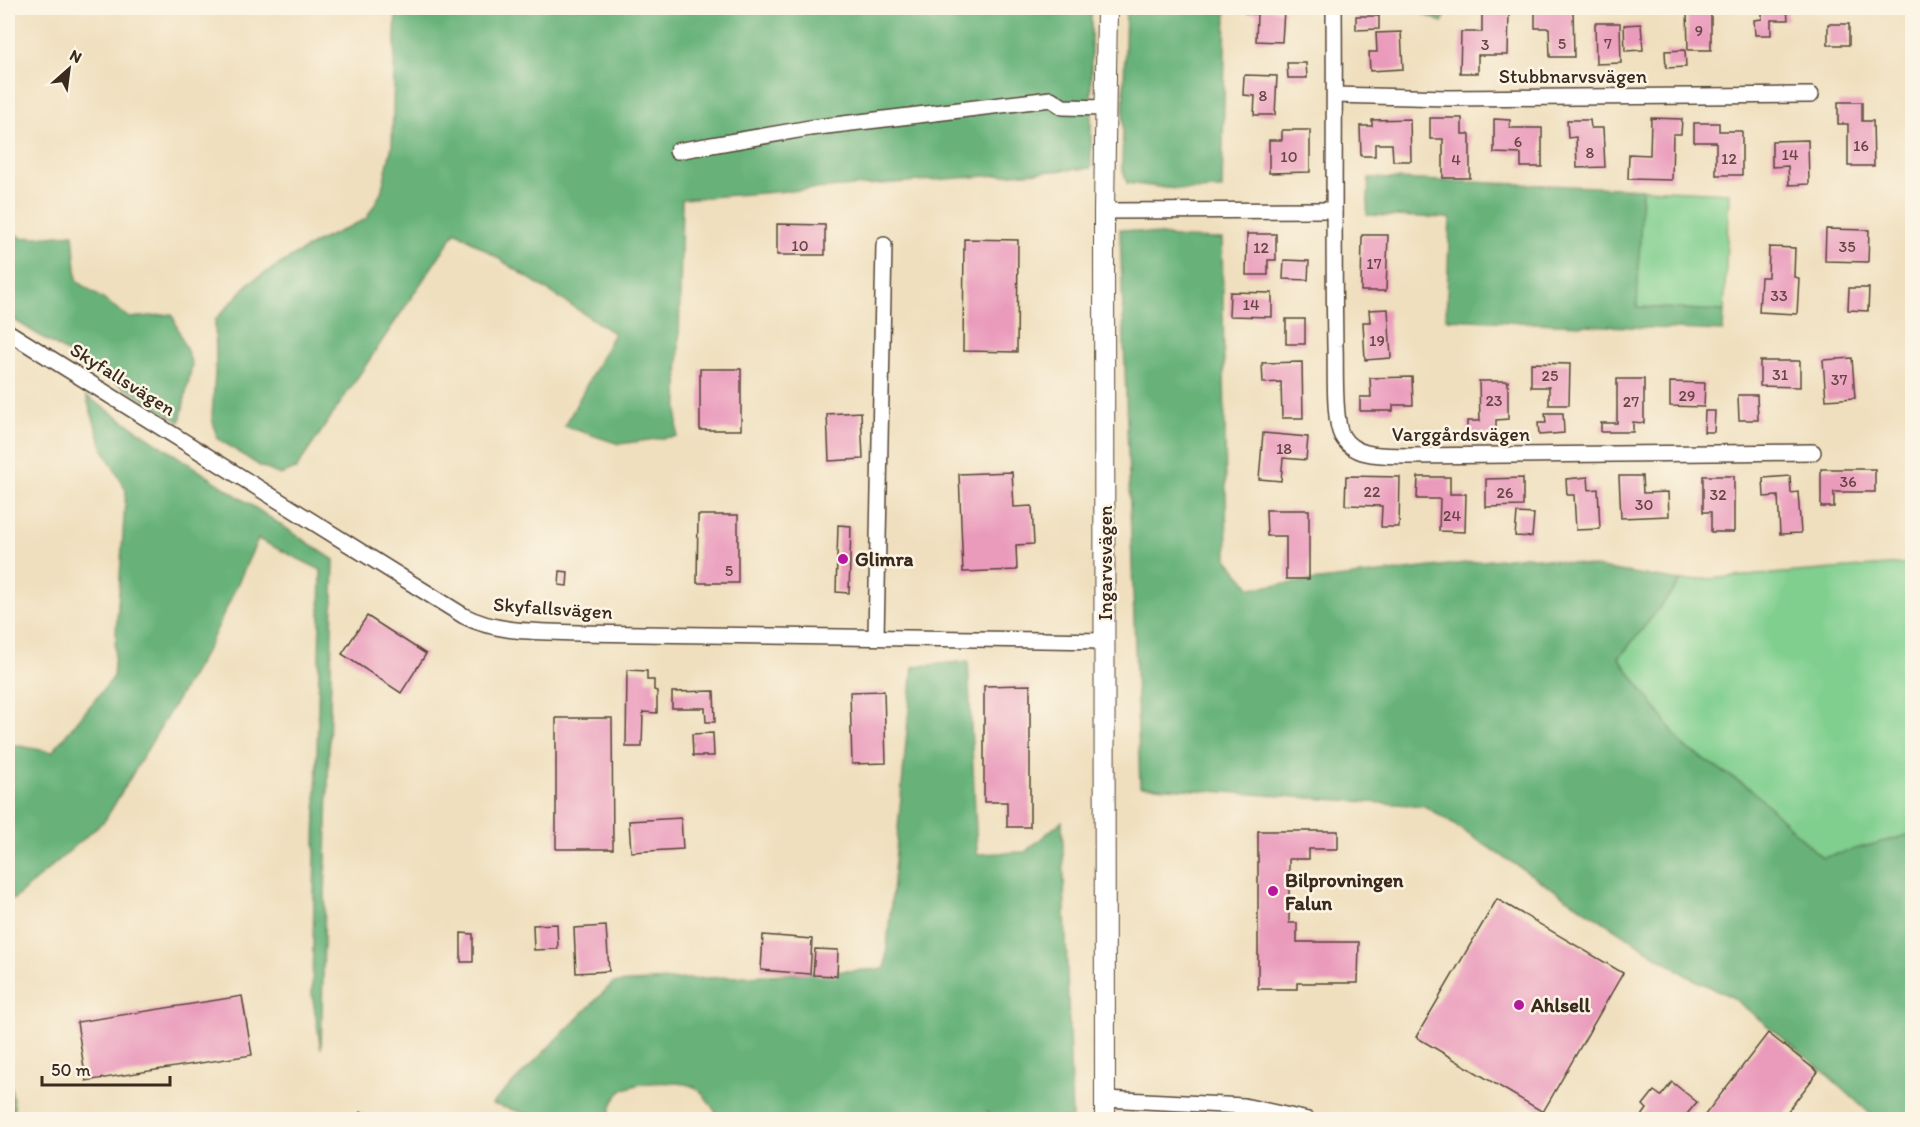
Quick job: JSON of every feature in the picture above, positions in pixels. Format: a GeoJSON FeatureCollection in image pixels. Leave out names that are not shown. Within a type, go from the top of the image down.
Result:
{"type":"FeatureCollection","features":[{"type":"Feature","properties":{"kind":"street","name":"Ingarvsvägen"},"geometry":{"type":"LineString","coordinates":[[1106,1119],[1104,211],[1107,8]]}},
{"type":"Feature","properties":{"kind":"street","name":"Varggårdsvägen"},"geometry":{"type":"LineString","coordinates":[[1334,8],[1336,398],[1342,437],[1352,447],[1374,454],[1409,456],[1813,452]]}},
{"type":"Feature","properties":{"kind":"street","name":"Stubbnarvsvägen"},"geometry":{"type":"LineString","coordinates":[[1335,95],[1447,98],[1811,96]]}},
{"type":"Feature","properties":{"kind":"street"},"geometry":{"type":"LineString","coordinates":[[677,151],[810,128],[1051,99],[1063,107],[1105,108]]}},
{"type":"Feature","properties":{"kind":"street"},"geometry":{"type":"LineString","coordinates":[[1104,211],[1334,210]]}},
{"type":"Feature","properties":{"kind":"street"},"geometry":{"type":"LineString","coordinates":[[876,637],[884,245]]}},
{"type":"Feature","properties":{"kind":"street","name":"Skyfallsvägen"},"geometry":{"type":"LineString","coordinates":[[8,332],[476,622],[508,629],[579,633],[1105,641]]}},
{"type":"Feature","properties":{"kind":"street"},"geometry":{"type":"LineString","coordinates":[[1106,1099],[1244,1106],[1308,1119]]}},
{"type":"Feature","properties":{"kind":"green space"},"geometry":{"type":"Polygon","coordinates":[[[396,8],[1091,8],[1091,168],[682,199],[677,436],[619,444],[565,426],[614,333],[456,231],[296,469],[280,475],[260,466],[217,438],[212,417],[216,359],[215,320],[250,282],[317,242],[366,219],[381,193],[392,146],[396,8]]]}},
{"type":"Feature","properties":{"kind":"green space"},"geometry":{"type":"Polygon","coordinates":[[[1126,8],[1226,8],[1222,189],[1185,190],[1127,183],[1122,168],[1126,8]]]}},
{"type":"Feature","properties":{"kind":"green space"},"geometry":{"type":"Polygon","coordinates":[[[1412,8],[1450,8],[1442,22],[1412,8]]]}},
{"type":"Feature","properties":{"kind":"green space"},"geometry":{"type":"Polygon","coordinates":[[[8,93],[13,128],[8,146],[8,93]]]}},
{"type":"Feature","properties":{"kind":"green space"},"geometry":{"type":"Polygon","coordinates":[[[1369,178],[1642,189],[1637,307],[1724,311],[1723,331],[1446,319],[1450,218],[1367,215],[1369,178]]]}},
{"type":"Feature","properties":{"kind":"green space"},"geometry":{"type":"Polygon","coordinates":[[[1642,189],[1729,193],[1724,311],[1637,307],[1642,189]]]}},
{"type":"Feature","properties":{"kind":"green space"},"geometry":{"type":"Polygon","coordinates":[[[8,229],[22,238],[73,234],[77,281],[130,318],[172,314],[192,364],[180,422],[8,316],[8,229]]]}},
{"type":"Feature","properties":{"kind":"green space"},"geometry":{"type":"Polygon","coordinates":[[[1120,229],[1182,238],[1222,239],[1227,559],[1251,588],[1526,556],[1681,581],[1619,658],[1684,747],[1751,789],[1822,858],[1912,834],[1912,1119],[1876,1119],[1821,1069],[1732,997],[1689,977],[1425,806],[1140,786],[1120,229]]]}},
{"type":"Feature","properties":{"kind":"green space"},"geometry":{"type":"Polygon","coordinates":[[[86,396],[334,560],[321,1049],[312,993],[321,570],[258,539],[209,646],[105,820],[14,899],[8,900],[8,744],[52,752],[113,678],[126,490],[103,449],[86,396]]]}},
{"type":"Feature","properties":{"kind":"green space"},"geometry":{"type":"Polygon","coordinates":[[[1912,563],[1912,834],[1822,858],[1751,789],[1684,747],[1619,658],[1681,581],[1912,563]]]}},
{"type":"Feature","properties":{"kind":"green space"},"geometry":{"type":"Polygon","coordinates":[[[968,661],[977,854],[1025,852],[1062,821],[1072,1119],[991,1119],[987,1112],[946,1117],[939,1120],[720,1119],[698,1089],[682,1084],[660,1082],[638,1085],[622,1091],[612,1104],[609,1119],[545,1119],[492,1104],[613,983],[885,969],[913,667],[968,661]]]}},
{"type":"Feature","properties":{"kind":"green space"},"geometry":{"type":"Polygon","coordinates":[[[8,1070],[16,1119],[8,1119],[8,1070]]]}},
{"type":"Feature","properties":{"kind":"building"},"geometry":{"type":"Polygon","coordinates":[[[1246,8],[1284,10],[1282,42],[1256,41],[1257,14],[1246,13],[1246,8]]]}},
{"type":"Feature","properties":{"kind":"building"},"geometry":{"type":"Polygon","coordinates":[[[1535,8],[1573,8],[1574,57],[1550,57],[1549,28],[1535,28],[1535,8]]]}},
{"type":"Feature","properties":{"kind":"building"},"geometry":{"type":"Polygon","coordinates":[[[1762,8],[1787,8],[1788,20],[1771,20],[1771,35],[1755,35],[1754,20],[1762,19],[1762,8]]]}},
{"type":"Feature","properties":{"kind":"building"},"geometry":{"type":"Polygon","coordinates":[[[1687,9],[1711,9],[1711,50],[1688,50],[1687,9]]]}},
{"type":"Feature","properties":{"kind":"building"},"geometry":{"type":"Polygon","coordinates":[[[1482,11],[1509,11],[1508,55],[1478,55],[1478,73],[1460,73],[1461,32],[1482,32],[1482,11]]]}},
{"type":"Feature","properties":{"kind":"building"},"geometry":{"type":"Polygon","coordinates":[[[1356,16],[1379,16],[1379,29],[1356,30],[1356,16]]]}},
{"type":"Feature","properties":{"kind":"building"},"geometry":{"type":"Polygon","coordinates":[[[1595,23],[1620,23],[1621,63],[1596,64],[1595,23]]]}},
{"type":"Feature","properties":{"kind":"building"},"geometry":{"type":"Polygon","coordinates":[[[1641,24],[1643,50],[1625,51],[1624,25],[1641,24]]]}},
{"type":"Feature","properties":{"kind":"building"},"geometry":{"type":"Polygon","coordinates":[[[1828,24],[1849,24],[1849,45],[1828,45],[1828,24]]]}},
{"type":"Feature","properties":{"kind":"building"},"geometry":{"type":"Polygon","coordinates":[[[1401,32],[1403,69],[1370,71],[1369,52],[1377,52],[1376,33],[1401,32]]]}},
{"type":"Feature","properties":{"kind":"building"},"geometry":{"type":"Polygon","coordinates":[[[1685,50],[1686,67],[1666,68],[1665,51],[1685,50]]]}},
{"type":"Feature","properties":{"kind":"building"},"geometry":{"type":"Polygon","coordinates":[[[1287,63],[1306,63],[1307,78],[1288,78],[1287,63]]]}},
{"type":"Feature","properties":{"kind":"building"},"geometry":{"type":"Polygon","coordinates":[[[1244,75],[1277,76],[1275,115],[1254,115],[1255,96],[1243,95],[1244,75]]]}},
{"type":"Feature","properties":{"kind":"building"},"geometry":{"type":"Polygon","coordinates":[[[1838,102],[1862,102],[1862,121],[1873,121],[1874,166],[1848,166],[1848,124],[1838,124],[1838,102]]]}},
{"type":"Feature","properties":{"kind":"building"},"geometry":{"type":"Polygon","coordinates":[[[1430,118],[1462,118],[1462,134],[1470,134],[1470,178],[1443,178],[1443,139],[1430,139],[1430,118]]]}},
{"type":"Feature","properties":{"kind":"building"},"geometry":{"type":"Polygon","coordinates":[[[1651,118],[1682,119],[1681,134],[1673,134],[1672,180],[1628,179],[1629,154],[1650,155],[1651,118]]]}},
{"type":"Feature","properties":{"kind":"building"},"geometry":{"type":"Polygon","coordinates":[[[1410,119],[1411,161],[1393,161],[1392,144],[1375,144],[1375,156],[1361,156],[1360,126],[1372,126],[1372,120],[1410,119]]]}},
{"type":"Feature","properties":{"kind":"building"},"geometry":{"type":"Polygon","coordinates":[[[1494,119],[1510,120],[1510,128],[1542,128],[1542,167],[1521,167],[1521,154],[1494,153],[1494,119]]]}},
{"type":"Feature","properties":{"kind":"building"},"geometry":{"type":"Polygon","coordinates":[[[1567,120],[1590,120],[1591,128],[1603,128],[1605,167],[1577,168],[1576,137],[1568,138],[1567,120]]]}},
{"type":"Feature","properties":{"kind":"building"},"geometry":{"type":"Polygon","coordinates":[[[1694,123],[1719,123],[1719,131],[1742,131],[1742,175],[1716,175],[1716,142],[1694,142],[1694,123]]]}},
{"type":"Feature","properties":{"kind":"building"},"geometry":{"type":"Polygon","coordinates":[[[1282,130],[1310,130],[1310,172],[1269,173],[1269,140],[1282,140],[1282,130]]]}},
{"type":"Feature","properties":{"kind":"building"},"geometry":{"type":"Polygon","coordinates":[[[1808,140],[1809,184],[1789,185],[1788,166],[1772,167],[1772,141],[1808,140]]]}},
{"type":"Feature","properties":{"kind":"building"},"geometry":{"type":"Polygon","coordinates":[[[777,224],[825,225],[825,255],[777,255],[777,224]]]}},
{"type":"Feature","properties":{"kind":"building"},"geometry":{"type":"Polygon","coordinates":[[[1826,229],[1869,230],[1868,262],[1825,261],[1826,229]]]}},
{"type":"Feature","properties":{"kind":"building"},"geometry":{"type":"Polygon","coordinates":[[[1247,234],[1276,234],[1276,260],[1268,260],[1268,275],[1246,275],[1247,234]]]}},
{"type":"Feature","properties":{"kind":"building"},"geometry":{"type":"Polygon","coordinates":[[[1362,235],[1388,235],[1386,291],[1361,291],[1362,235]]]}},
{"type":"Feature","properties":{"kind":"building"},"geometry":{"type":"Polygon","coordinates":[[[964,239],[1018,240],[1017,352],[963,351],[964,239]]]}},
{"type":"Feature","properties":{"kind":"building"},"geometry":{"type":"Polygon","coordinates":[[[1769,247],[1795,248],[1794,277],[1799,278],[1797,314],[1759,312],[1761,277],[1768,277],[1769,247]]]}},
{"type":"Feature","properties":{"kind":"building"},"geometry":{"type":"Polygon","coordinates":[[[1284,260],[1309,261],[1308,280],[1283,279],[1284,260]]]}},
{"type":"Feature","properties":{"kind":"building"},"geometry":{"type":"Polygon","coordinates":[[[1849,288],[1869,288],[1868,311],[1848,310],[1849,288]]]}},
{"type":"Feature","properties":{"kind":"building"},"geometry":{"type":"Polygon","coordinates":[[[1230,292],[1272,293],[1272,317],[1229,316],[1230,292]]]}},
{"type":"Feature","properties":{"kind":"building"},"geometry":{"type":"Polygon","coordinates":[[[1388,309],[1391,358],[1365,360],[1363,322],[1370,322],[1369,310],[1388,309]]]}},
{"type":"Feature","properties":{"kind":"building"},"geometry":{"type":"Polygon","coordinates":[[[1286,319],[1305,319],[1305,344],[1286,344],[1286,319]]]}},
{"type":"Feature","properties":{"kind":"building"},"geometry":{"type":"Polygon","coordinates":[[[1852,358],[1855,398],[1826,400],[1823,360],[1852,358]]]}},
{"type":"Feature","properties":{"kind":"building"},"geometry":{"type":"Polygon","coordinates":[[[1760,361],[1800,361],[1800,387],[1760,386],[1760,361]]]}},
{"type":"Feature","properties":{"kind":"building"},"geometry":{"type":"Polygon","coordinates":[[[1302,362],[1303,418],[1282,418],[1281,382],[1263,383],[1262,363],[1302,362]]]}},
{"type":"Feature","properties":{"kind":"building"},"geometry":{"type":"Polygon","coordinates":[[[1531,363],[1570,364],[1569,405],[1549,405],[1549,387],[1531,387],[1531,363]]]}},
{"type":"Feature","properties":{"kind":"building"},"geometry":{"type":"Polygon","coordinates":[[[700,369],[741,369],[741,430],[700,430],[700,369]]]}},
{"type":"Feature","properties":{"kind":"building"},"geometry":{"type":"Polygon","coordinates":[[[1412,377],[1413,405],[1393,405],[1393,411],[1360,411],[1360,397],[1371,397],[1370,378],[1412,377]]]}},
{"type":"Feature","properties":{"kind":"building"},"geometry":{"type":"Polygon","coordinates":[[[1617,379],[1644,379],[1644,423],[1633,422],[1633,432],[1601,432],[1601,423],[1617,423],[1617,379]]]}},
{"type":"Feature","properties":{"kind":"building"},"geometry":{"type":"Polygon","coordinates":[[[1479,381],[1508,381],[1508,419],[1496,420],[1496,434],[1467,435],[1467,421],[1480,421],[1479,381]]]}},
{"type":"Feature","properties":{"kind":"building"},"geometry":{"type":"Polygon","coordinates":[[[1670,382],[1705,383],[1704,407],[1670,406],[1670,382]]]}},
{"type":"Feature","properties":{"kind":"building"},"geometry":{"type":"Polygon","coordinates":[[[1738,395],[1757,395],[1758,420],[1739,420],[1738,395]]]}},
{"type":"Feature","properties":{"kind":"building"},"geometry":{"type":"Polygon","coordinates":[[[1705,411],[1715,411],[1714,432],[1704,432],[1705,411]]]}},
{"type":"Feature","properties":{"kind":"building"},"geometry":{"type":"Polygon","coordinates":[[[861,412],[863,459],[829,461],[827,414],[861,412]]]}},
{"type":"Feature","properties":{"kind":"building"},"geometry":{"type":"Polygon","coordinates":[[[1545,413],[1563,413],[1564,433],[1539,435],[1538,423],[1546,423],[1545,413]]]}},
{"type":"Feature","properties":{"kind":"building"},"geometry":{"type":"Polygon","coordinates":[[[1263,433],[1308,437],[1306,460],[1283,458],[1281,481],[1259,479],[1263,433]]]}},
{"type":"Feature","properties":{"kind":"building"},"geometry":{"type":"Polygon","coordinates":[[[1821,469],[1875,469],[1875,492],[1834,492],[1834,507],[1821,507],[1821,469]]]}},
{"type":"Feature","properties":{"kind":"building"},"geometry":{"type":"Polygon","coordinates":[[[1012,472],[1014,507],[1032,506],[1034,544],[1016,545],[1017,570],[963,572],[959,474],[1012,472]]]}},
{"type":"Feature","properties":{"kind":"building"},"geometry":{"type":"Polygon","coordinates":[[[1346,476],[1400,477],[1399,527],[1381,527],[1382,506],[1345,505],[1346,476]]]}},
{"type":"Feature","properties":{"kind":"building"},"geometry":{"type":"Polygon","coordinates":[[[1619,476],[1642,476],[1643,493],[1668,492],[1669,516],[1621,518],[1619,476]]]}},
{"type":"Feature","properties":{"kind":"building"},"geometry":{"type":"Polygon","coordinates":[[[1703,476],[1734,476],[1734,532],[1711,532],[1711,512],[1703,512],[1703,476]]]}},
{"type":"Feature","properties":{"kind":"building"},"geometry":{"type":"Polygon","coordinates":[[[1790,476],[1791,493],[1798,492],[1801,533],[1780,534],[1778,496],[1764,497],[1763,478],[1790,476]]]}},
{"type":"Feature","properties":{"kind":"building"},"geometry":{"type":"Polygon","coordinates":[[[1418,477],[1450,477],[1450,494],[1466,494],[1465,532],[1439,531],[1440,499],[1417,499],[1418,477]]]}},
{"type":"Feature","properties":{"kind":"building"},"geometry":{"type":"Polygon","coordinates":[[[1588,477],[1589,490],[1598,489],[1600,529],[1576,530],[1574,495],[1567,495],[1566,479],[1588,477]]]}},
{"type":"Feature","properties":{"kind":"building"},"geometry":{"type":"Polygon","coordinates":[[[1523,478],[1523,506],[1486,507],[1486,479],[1523,478]]]}},
{"type":"Feature","properties":{"kind":"building"},"geometry":{"type":"Polygon","coordinates":[[[1266,510],[1309,510],[1309,579],[1286,579],[1286,536],[1267,536],[1266,510]]]}},
{"type":"Feature","properties":{"kind":"building"},"geometry":{"type":"Polygon","coordinates":[[[1517,513],[1534,514],[1532,537],[1515,536],[1517,513]]]}},
{"type":"Feature","properties":{"kind":"building"},"geometry":{"type":"Polygon","coordinates":[[[698,515],[738,515],[738,583],[697,583],[698,515]]]}},
{"type":"Feature","properties":{"kind":"building","name":"Glimra"},"geometry":{"type":"Polygon","coordinates":[[[838,525],[851,526],[849,593],[836,592],[838,525]]]}},
{"type":"Feature","properties":{"kind":"building"},"geometry":{"type":"Polygon","coordinates":[[[560,571],[568,572],[567,586],[559,585],[560,571]]]}},
{"type":"Feature","properties":{"kind":"building"},"geometry":{"type":"Polygon","coordinates":[[[367,616],[426,654],[401,693],[342,654],[367,616]]]}},
{"type":"Feature","properties":{"kind":"building"},"geometry":{"type":"Polygon","coordinates":[[[627,670],[647,671],[647,680],[654,680],[654,690],[657,691],[657,713],[643,712],[642,747],[626,747],[627,670]]]}},
{"type":"Feature","properties":{"kind":"building"},"geometry":{"type":"Polygon","coordinates":[[[1030,685],[1030,827],[1007,827],[1007,802],[984,802],[984,686],[1030,685]]]}},
{"type":"Feature","properties":{"kind":"building"},"geometry":{"type":"Polygon","coordinates":[[[714,691],[715,722],[706,722],[705,708],[672,708],[672,692],[714,691]]]}},
{"type":"Feature","properties":{"kind":"building"},"geometry":{"type":"Polygon","coordinates":[[[884,691],[886,763],[852,764],[850,692],[884,691]]]}},
{"type":"Feature","properties":{"kind":"building"},"geometry":{"type":"Polygon","coordinates":[[[556,718],[612,718],[613,849],[556,849],[556,718]]]}},
{"type":"Feature","properties":{"kind":"building"},"geometry":{"type":"Polygon","coordinates":[[[713,733],[714,756],[693,756],[692,734],[713,733]]]}},
{"type":"Feature","properties":{"kind":"building"},"geometry":{"type":"Polygon","coordinates":[[[681,818],[683,849],[631,852],[629,821],[681,818]]]}},
{"type":"Feature","properties":{"kind":"building","name":"Bilprovningen Falun"},"geometry":{"type":"Polygon","coordinates":[[[1258,831],[1338,831],[1338,849],[1309,849],[1309,859],[1289,859],[1289,923],[1297,923],[1297,942],[1359,942],[1358,983],[1297,983],[1297,989],[1258,989],[1258,831]]]}},
{"type":"Feature","properties":{"kind":"building","name":"Ahlsell"},"geometry":{"type":"Polygon","coordinates":[[[1497,899],[1623,973],[1543,1112],[1416,1037],[1497,899]]]}},
{"type":"Feature","properties":{"kind":"building"},"geometry":{"type":"Polygon","coordinates":[[[557,924],[558,949],[534,950],[533,925],[557,924]]]}},
{"type":"Feature","properties":{"kind":"building"},"geometry":{"type":"Polygon","coordinates":[[[606,926],[609,971],[576,973],[574,928],[606,926]]]}},
{"type":"Feature","properties":{"kind":"building"},"geometry":{"type":"Polygon","coordinates":[[[461,933],[473,934],[473,962],[461,962],[461,933]]]}},
{"type":"Feature","properties":{"kind":"building"},"geometry":{"type":"Polygon","coordinates":[[[763,935],[812,939],[810,974],[761,970],[763,935]]]}},
{"type":"Feature","properties":{"kind":"building"},"geometry":{"type":"Polygon","coordinates":[[[815,949],[838,950],[837,976],[813,975],[815,949]]]}},
{"type":"Feature","properties":{"kind":"building"},"geometry":{"type":"Polygon","coordinates":[[[242,996],[252,1055],[86,1081],[77,1022],[242,996]]]}},
{"type":"Feature","properties":{"kind":"building"},"geometry":{"type":"Polygon","coordinates":[[[1768,1033],[1818,1072],[1781,1120],[1709,1120],[1704,1116],[1768,1033]]]}},
{"type":"Feature","properties":{"kind":"building"},"geometry":{"type":"Polygon","coordinates":[[[1672,1082],[1697,1102],[1682,1120],[1639,1120],[1647,1109],[1643,1105],[1654,1091],[1661,1096],[1672,1082]]]}},
{"type":"Feature","properties":{"kind":"building"},"geometry":{"type":"Polygon","coordinates":[[[362,1112],[364,1120],[358,1120],[357,1114],[362,1112]]]}},
{"type":"Feature","properties":{"kind":"place","name":"Glimra"},"geometry":{"type":"Point","coordinates":[843,559]}},
{"type":"Feature","properties":{"kind":"place","name":"Bilprovningen Falun"},"geometry":{"type":"Point","coordinates":[1273,891]}},
{"type":"Feature","properties":{"kind":"place","name":"Ahlsell"},"geometry":{"type":"Point","coordinates":[1519,1005]}}]}
